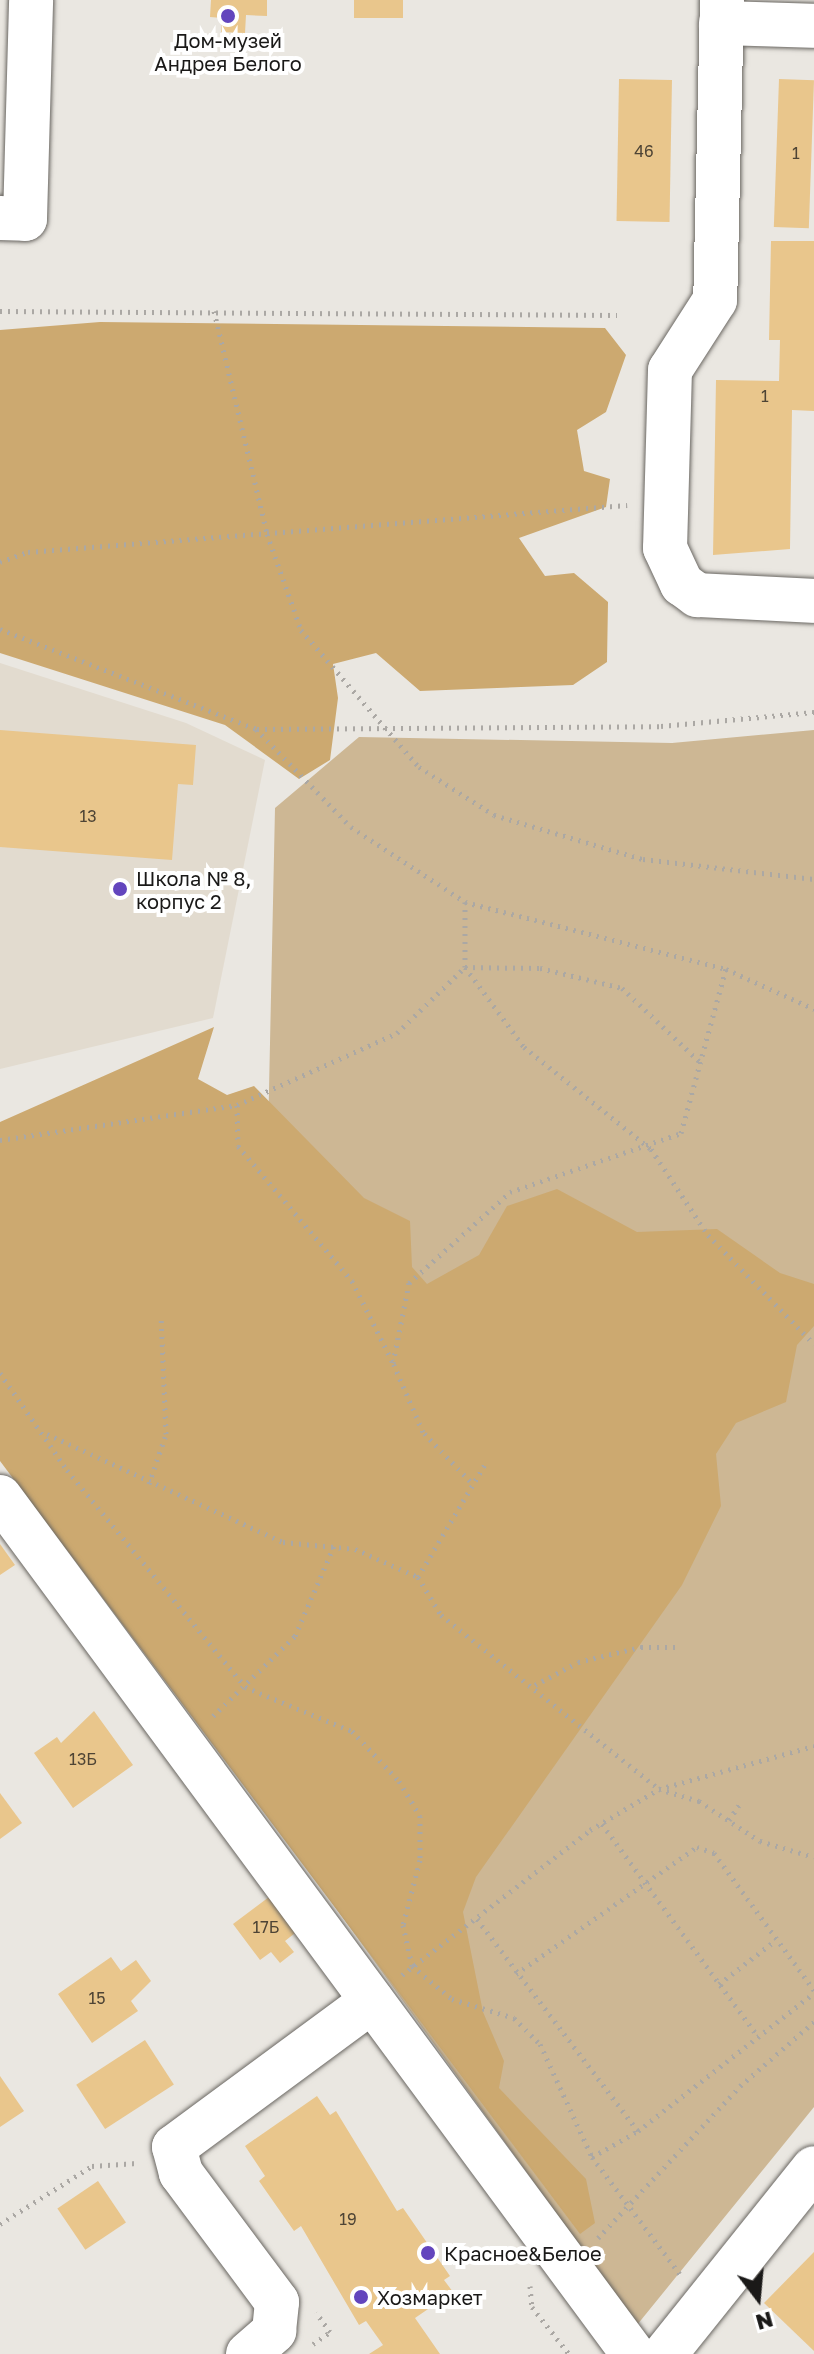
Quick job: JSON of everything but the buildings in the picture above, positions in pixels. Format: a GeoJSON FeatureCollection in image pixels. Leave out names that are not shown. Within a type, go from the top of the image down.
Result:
{"type":"FeatureCollection","features":[{"type":"Feature","properties":{"kind":"street"},"geometry":{"type":"LineString","coordinates":[[0,218],[25,219],[31,0]]}},
{"type":"Feature","properties":{"kind":"street"},"geometry":{"type":"LineString","coordinates":[[814,26],[722,11],[715,300],[670,370],[663,504],[671,568],[697,595],[814,601]]}},
{"type":"Feature","properties":{"kind":"street"},"geometry":{"type":"LineString","coordinates":[[0,1497],[633,2354]]}},
{"type":"Feature","properties":{"kind":"street"},"geometry":{"type":"LineString","coordinates":[[248,2354],[274,2331],[277,2302],[181,2173],[174,2147],[372,2001]]}},
{"type":"Feature","properties":{"kind":"street"},"geometry":{"type":"LineString","coordinates":[[665,2354],[814,2168]]}},
{"type":"Feature","properties":{"kind":"path"},"geometry":{"type":"LineString","coordinates":[[0,311],[617,315]]}},
{"type":"Feature","properties":{"kind":"path"},"geometry":{"type":"LineString","coordinates":[[214,311],[267,534],[301,630],[419,767],[494,815],[643,859],[814,879]]}},
{"type":"Feature","properties":{"kind":"path"},"geometry":{"type":"LineString","coordinates":[[0,562],[28,552],[663,504]]}},
{"type":"Feature","properties":{"kind":"path"},"geometry":{"type":"LineString","coordinates":[[0,629],[256,729],[382,724],[661,726],[814,712]]}},
{"type":"Feature","properties":{"kind":"path"},"geometry":{"type":"LineString","coordinates":[[256,729],[351,827],[465,902],[726,969],[814,1009]]}},
{"type":"Feature","properties":{"kind":"path"},"geometry":{"type":"LineString","coordinates":[[465,902],[465,967],[524,1047],[651,1149],[708,1235],[814,1344]]}},
{"type":"Feature","properties":{"kind":"path"},"geometry":{"type":"LineString","coordinates":[[0,1140],[237,1105],[397,1033],[465,967],[540,968],[622,988],[701,1063]]}},
{"type":"Feature","properties":{"kind":"path"},"geometry":{"type":"LineString","coordinates":[[393,1363],[409,1283],[510,1192],[651,1149],[681,1133],[726,969]]}},
{"type":"Feature","properties":{"kind":"path"},"geometry":{"type":"LineString","coordinates":[[237,1105],[238,1146],[352,1281],[423,1432],[470,1481]]}},
{"type":"Feature","properties":{"kind":"path"},"geometry":{"type":"LineString","coordinates":[[149,1484],[166,1434],[161,1315]]}},
{"type":"Feature","properties":{"kind":"path"},"geometry":{"type":"LineString","coordinates":[[0,1373],[46,1434],[67,1470],[245,1687],[352,1731],[377,1753],[413,1804],[420,1860],[403,1925],[412,1966],[452,1999],[514,2018],[540,2044],[592,2157],[625,2208],[688,2284]]}},
{"type":"Feature","properties":{"kind":"path"},"geometry":{"type":"LineString","coordinates":[[46,1434],[149,1484],[283,1542],[335,1545],[418,1577],[441,1615],[535,1685],[659,1789],[729,1820],[760,1841],[814,1857]]}},
{"type":"Feature","properties":{"kind":"path"},"geometry":{"type":"LineString","coordinates":[[418,1577],[470,1481],[485,1464]]}},
{"type":"Feature","properties":{"kind":"path"},"geometry":{"type":"LineString","coordinates":[[183,1744],[295,1636],[335,1545]]}},
{"type":"Feature","properties":{"kind":"path"},"geometry":{"type":"LineString","coordinates":[[535,1685],[578,1662],[641,1647],[681,1647]]}},
{"type":"Feature","properties":{"kind":"path"},"geometry":{"type":"LineString","coordinates":[[372,2001],[412,1966],[602,1824],[659,1789],[814,1746]]}},
{"type":"Feature","properties":{"kind":"path"},"geometry":{"type":"LineString","coordinates":[[729,1820],[741,1802]]}},
{"type":"Feature","properties":{"kind":"path"},"geometry":{"type":"LineString","coordinates":[[602,1824],[758,2036]]}},
{"type":"Feature","properties":{"kind":"path"},"geometry":{"type":"LineString","coordinates":[[516,1974],[682,1851],[714,1853],[814,1992],[638,2131],[592,2157]]}},
{"type":"Feature","properties":{"kind":"path"},"geometry":{"type":"LineString","coordinates":[[477,1919],[638,2131]]}},
{"type":"Feature","properties":{"kind":"path"},"geometry":{"type":"LineString","coordinates":[[719,1984],[776,1940]]}},
{"type":"Feature","properties":{"kind":"path"},"geometry":{"type":"LineString","coordinates":[[566,2264],[625,2208],[740,2086],[814,2022]]}},
{"type":"Feature","properties":{"kind":"path"},"geometry":{"type":"LineString","coordinates":[[0,2224],[92,2166],[126,2167],[174,2147]]}},
{"type":"Feature","properties":{"kind":"path"},"geometry":{"type":"LineString","coordinates":[[299,2354],[330,2332],[313,2308]]}},
{"type":"Feature","properties":{"kind":"shaded area"},"geometry":{"type":"Polygon","coordinates":[[[100,322],[605,328],[626,355],[606,412],[577,430],[584,471],[610,479],[606,507],[519,538],[545,576],[574,573],[608,602],[607,662],[573,685],[420,691],[376,653],[333,664],[338,698],[330,760],[299,779],[225,725],[0,653],[0,330],[100,322]]]}},
{"type":"Feature","properties":{"kind":"shaded area","name":"Школа № 8, корпус 2"},"geometry":{"type":"Polygon","coordinates":[[[0,663],[186,723],[265,760],[213,1018],[0,1069],[0,663]]]}},
{"type":"Feature","properties":{"kind":"shaded area"},"geometry":{"type":"Polygon","coordinates":[[[814,730],[814,2107],[637,2325],[0,1443],[0,1167],[268,1137],[275,808],[359,737],[672,743],[814,730]]]}},
{"type":"Feature","properties":{"kind":"shaded area"},"geometry":{"type":"Polygon","coordinates":[[[214,1027],[198,1079],[227,1095],[254,1086],[364,1198],[410,1221],[412,1267],[427,1284],[479,1255],[507,1206],[557,1189],[637,1232],[717,1229],[780,1273],[814,1284],[814,1326],[797,1345],[786,1402],[736,1423],[716,1454],[721,1506],[682,1585],[476,1877],[463,1912],[483,2012],[504,2061],[499,2088],[586,2179],[595,2223],[580,2234],[0,1461],[0,1122],[214,1027]]]}},
{"type":"Feature","properties":{"kind":"place","name":"Дом-музей Андрея Белого"},"geometry":{"type":"Point","coordinates":[228,16]}},
{"type":"Feature","properties":{"kind":"place","name":"Школа № 8, корпус 2"},"geometry":{"type":"Point","coordinates":[120,889]}},
{"type":"Feature","properties":{"kind":"place","name":"Красное&Белое"},"geometry":{"type":"Point","coordinates":[428,2253]}},
{"type":"Feature","properties":{"kind":"place","name":"Хозмаркет"},"geometry":{"type":"Point","coordinates":[361,2297]}}]}
